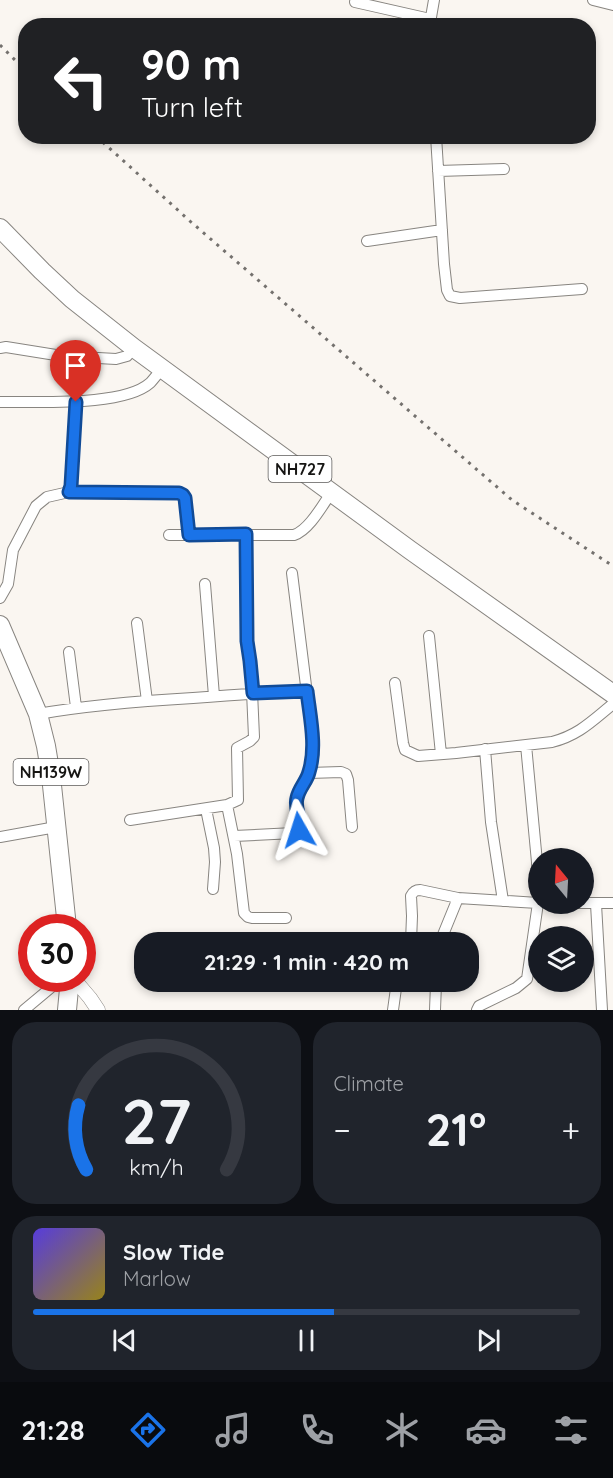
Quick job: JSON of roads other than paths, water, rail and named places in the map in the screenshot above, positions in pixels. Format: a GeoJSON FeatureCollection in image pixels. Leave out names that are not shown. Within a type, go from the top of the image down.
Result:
{"type":"FeatureCollection","features":[{"type":"Feature","properties":{"kind":"highway","name":"NH727"},"geometry":{"type":"LineString","coordinates":[[0,228],[72,298],[134,348],[331,493],[613,694]]}},
{"type":"Feature","properties":{"kind":"highway","name":"NH139W"},"geometry":{"type":"LineString","coordinates":[[0,625],[38,714],[51,776],[66,914]]}},
{"type":"Feature","properties":{"kind":"highway"},"geometry":{"type":"LineString","coordinates":[[68,1010],[69,992]]}},
{"type":"Feature","properties":{"kind":"street"},"geometry":{"type":"LineString","coordinates":[[431,18],[434,0]]}},
{"type":"Feature","properties":{"kind":"street"},"geometry":{"type":"LineString","coordinates":[[593,0],[613,5]]}},
{"type":"Feature","properties":{"kind":"street"},"geometry":{"type":"LineString","coordinates":[[355,2],[415,18]]}},
{"type":"Feature","properties":{"kind":"street"},"geometry":{"type":"LineString","coordinates":[[436,144],[446,281],[450,297],[582,289]]}},
{"type":"Feature","properties":{"kind":"street"},"geometry":{"type":"LineString","coordinates":[[438,171],[504,169]]}},
{"type":"Feature","properties":{"kind":"street"},"geometry":{"type":"LineString","coordinates":[[367,241],[442,230]]}},
{"type":"Feature","properties":{"kind":"street"},"geometry":{"type":"LineString","coordinates":[[0,348],[62,356],[116,359],[127,356],[134,348]]}},
{"type":"Feature","properties":{"kind":"street"},"geometry":{"type":"LineString","coordinates":[[0,402],[76,402],[119,396],[149,384],[162,369]]}},
{"type":"Feature","properties":{"kind":"street"},"geometry":{"type":"LineString","coordinates":[[69,492],[76,402]]}},
{"type":"Feature","properties":{"kind":"street"},"geometry":{"type":"LineString","coordinates":[[0,597],[8,584],[13,550],[36,506],[47,497],[69,492],[179,493],[185,498],[189,535]]}},
{"type":"Feature","properties":{"kind":"street"},"geometry":{"type":"LineString","coordinates":[[169,535],[288,536],[299,534],[331,493]]}},
{"type":"Feature","properties":{"kind":"street"},"geometry":{"type":"LineString","coordinates":[[130,820],[227,805],[235,802],[238,796],[237,748],[254,736],[253,693],[247,641],[246,534]]}},
{"type":"Feature","properties":{"kind":"street"},"geometry":{"type":"LineString","coordinates":[[234,837],[299,830],[297,797],[309,773],[312,734],[292,573]]}},
{"type":"Feature","properties":{"kind":"street"},"geometry":{"type":"LineString","coordinates":[[205,584],[214,696]]}},
{"type":"Feature","properties":{"kind":"street"},"geometry":{"type":"LineString","coordinates":[[137,623],[147,701]]}},
{"type":"Feature","properties":{"kind":"street"},"geometry":{"type":"LineString","coordinates":[[429,636],[441,754]]}},
{"type":"Feature","properties":{"kind":"street"},"geometry":{"type":"LineString","coordinates":[[69,652],[76,707]]}},
{"type":"Feature","properties":{"kind":"street"},"geometry":{"type":"LineString","coordinates":[[394,683],[405,750],[418,756],[552,742],[577,733],[613,704]]}},
{"type":"Feature","properties":{"kind":"street"},"geometry":{"type":"LineString","coordinates":[[38,714],[76,707],[307,691]]}},
{"type":"Feature","properties":{"kind":"street"},"geometry":{"type":"LineString","coordinates":[[526,745],[536,848]]}},
{"type":"Feature","properties":{"kind":"street"},"geometry":{"type":"LineString","coordinates":[[485,749],[491,822],[503,901]]}},
{"type":"Feature","properties":{"kind":"street"},"geometry":{"type":"LineString","coordinates":[[309,773],[341,772],[346,774],[352,827]]}},
{"type":"Feature","properties":{"kind":"street"},"geometry":{"type":"LineString","coordinates":[[227,805],[237,854],[244,914],[252,918],[286,918]]}},
{"type":"Feature","properties":{"kind":"street"},"geometry":{"type":"LineString","coordinates":[[207,809],[214,848],[213,889]]}},
{"type":"Feature","properties":{"kind":"street"},"geometry":{"type":"LineString","coordinates":[[0,837],[56,827]]}},
{"type":"Feature","properties":{"kind":"street"},"geometry":{"type":"LineString","coordinates":[[411,932],[411,896],[412,893],[420,890],[458,898],[528,902]]}},
{"type":"Feature","properties":{"kind":"street"},"geometry":{"type":"LineString","coordinates":[[444,932],[458,898]]}},
{"type":"Feature","properties":{"kind":"street"},"geometry":{"type":"LineString","coordinates":[[602,1010],[596,904],[613,903]]}},
{"type":"Feature","properties":{"kind":"street"},"geometry":{"type":"LineString","coordinates":[[477,1010],[479,1006],[516,988],[527,979],[536,914]]}},
{"type":"Feature","properties":{"kind":"street"},"geometry":{"type":"LineString","coordinates":[[24,1010],[46,992]]}},
{"type":"Feature","properties":{"kind":"street"},"geometry":{"type":"LineString","coordinates":[[84,992],[98,1010]]}},
{"type":"Feature","properties":{"kind":"street"},"geometry":{"type":"LineString","coordinates":[[393,1010],[395,992]]}},
{"type":"Feature","properties":{"kind":"street"},"geometry":{"type":"LineString","coordinates":[[435,1010],[436,992]]}},
{"type":"Feature","properties":{"kind":"railway"},"geometry":{"type":"LineString","coordinates":[[0,45],[18,63]]}},
{"type":"Feature","properties":{"kind":"railway"},"geometry":{"type":"LineString","coordinates":[[105,144],[191,222],[512,500],[613,566]]}}]}
